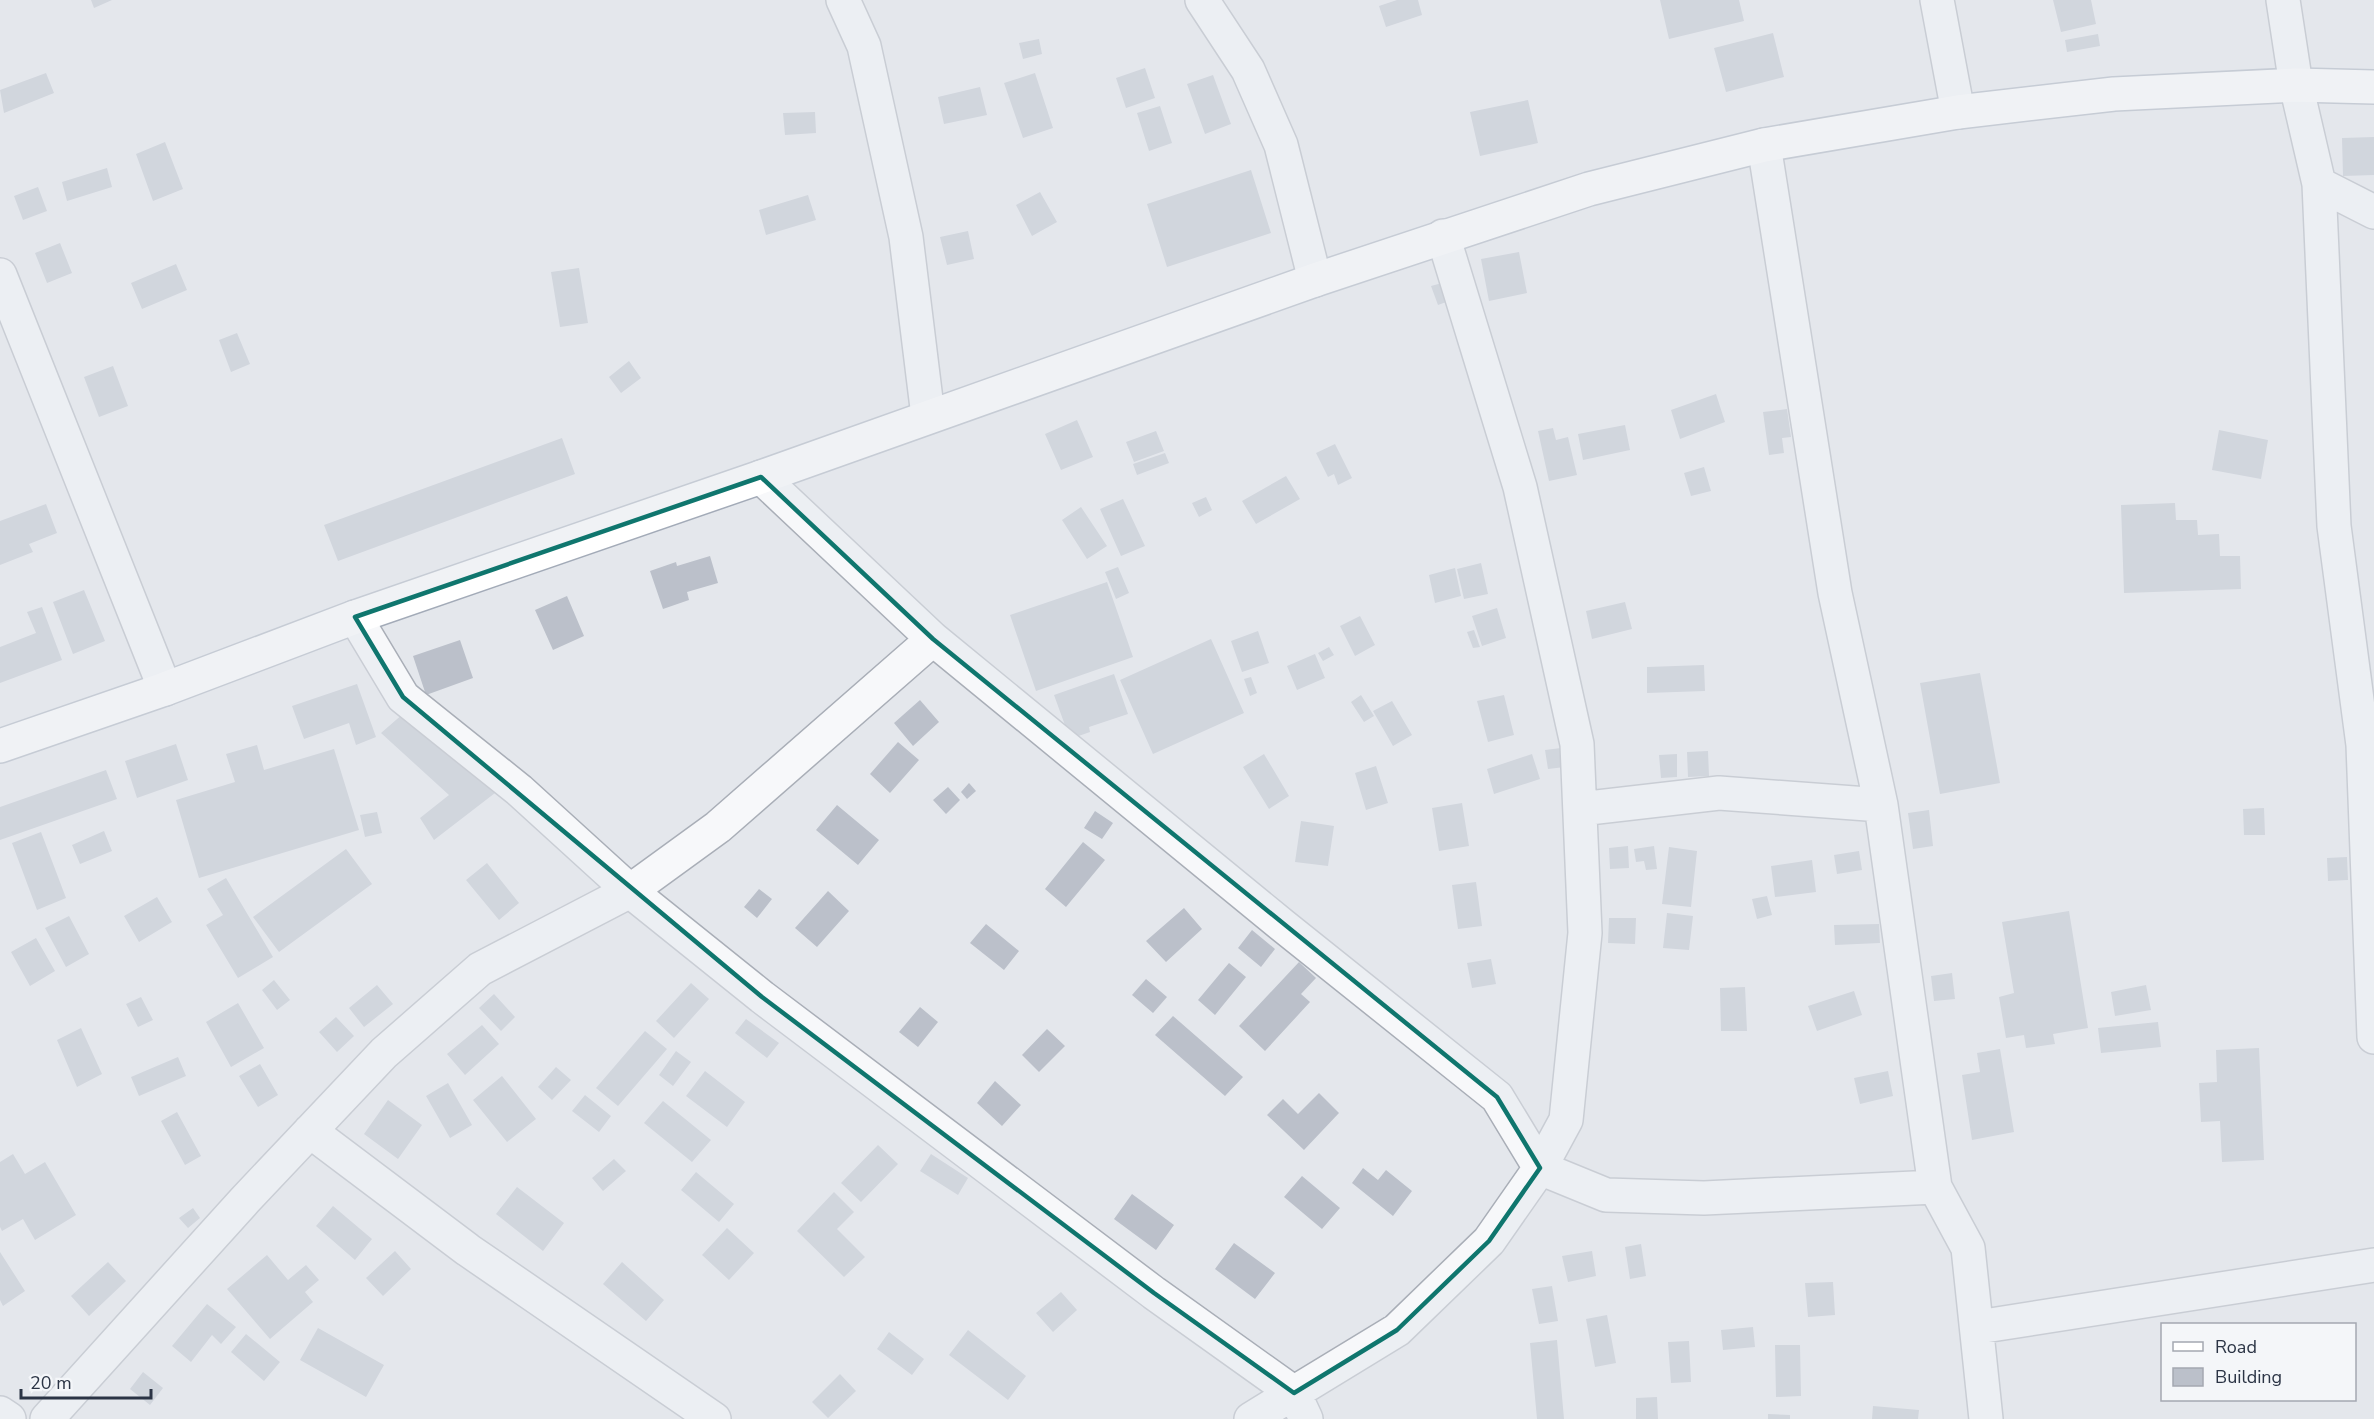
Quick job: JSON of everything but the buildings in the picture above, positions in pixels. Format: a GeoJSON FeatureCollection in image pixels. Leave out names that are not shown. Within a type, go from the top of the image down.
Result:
{"type":"FeatureCollection","features":[{"type":"Feature","properties":{"kind":"main road"},"geometry":{"type":"LineString","coordinates":[[0,746],[165,688],[355,617],[761,477],[1315,280],[1588,189],[1764,145],[1958,112],[2114,94],[2296,85],[2374,87]]}},
{"type":"Feature","properties":{"kind":"street"},"geometry":{"type":"LineString","coordinates":[[843,0],[864,46],[906,237],[928,416]]}},
{"type":"Feature","properties":{"kind":"street"},"geometry":{"type":"LineString","coordinates":[[1202,0],[1248,70],[1281,145],[1315,280]]}},
{"type":"Feature","properties":{"kind":"street"},"geometry":{"type":"LineString","coordinates":[[1937,0],[1958,112]]}},
{"type":"Feature","properties":{"kind":"street"},"geometry":{"type":"LineString","coordinates":[[2283,0],[2296,85],[2319,184],[2334,526],[2363,745],[2374,1037]]}},
{"type":"Feature","properties":{"kind":"street"},"geometry":{"type":"LineString","coordinates":[[1764,145],[1835,593],[1881,805],[1935,1187],[1968,1248],[1986,1419]]}},
{"type":"Feature","properties":{"kind":"street"},"geometry":{"type":"LineString","coordinates":[[2319,184],[2374,212]]}},
{"type":"Feature","properties":{"kind":"street"},"geometry":{"type":"LineString","coordinates":[[1251,1419],[1300,1406],[1397,1330],[1489,1242],[1540,1168],[1566,1120],[1585,933],[1577,744],[1520,487],[1443,236]]}},
{"type":"Feature","properties":{"kind":"street"},"geometry":{"type":"LineString","coordinates":[[0,276],[165,688]]}},
{"type":"Feature","properties":{"kind":"street"},"geometry":{"type":"LineString","coordinates":[[761,477],[933,639],[1282,926],[1497,1097],[1540,1168],[1606,1195],[1704,1198],[1935,1187]]}},
{"type":"Feature","properties":{"kind":"street"},"geometry":{"type":"LineString","coordinates":[[355,617],[403,698],[519,790],[630,891],[762,997],[1300,1406]]}},
{"type":"Feature","properties":{"kind":"street"},"geometry":{"type":"LineString","coordinates":[[47,1419],[384,1053],[480,969],[630,891],[718,827],[933,639]]}},
{"type":"Feature","properties":{"kind":"street"},"geometry":{"type":"LineString","coordinates":[[1580,809],[1719,793],[1881,805]]}},
{"type":"Feature","properties":{"kind":"street"},"geometry":{"type":"LineString","coordinates":[[310,1131],[468,1250],[714,1419]]}},
{"type":"Feature","properties":{"kind":"street"},"geometry":{"type":"LineString","coordinates":[[1978,1327],[2374,1265]]}},
{"type":"Feature","properties":{"kind":"street"},"geometry":{"type":"LineString","coordinates":[[0,1413],[9,1419]]}},
{"type":"Feature","properties":{"kind":"highlighted area"},"geometry":{"type":"Polygon","coordinates":[[[761,477],[933,639],[1497,1097],[1540,1168],[1489,1241],[1397,1330],[1294,1393],[1154,1293],[762,997],[403,697],[355,617],[761,477]]]}}]}
